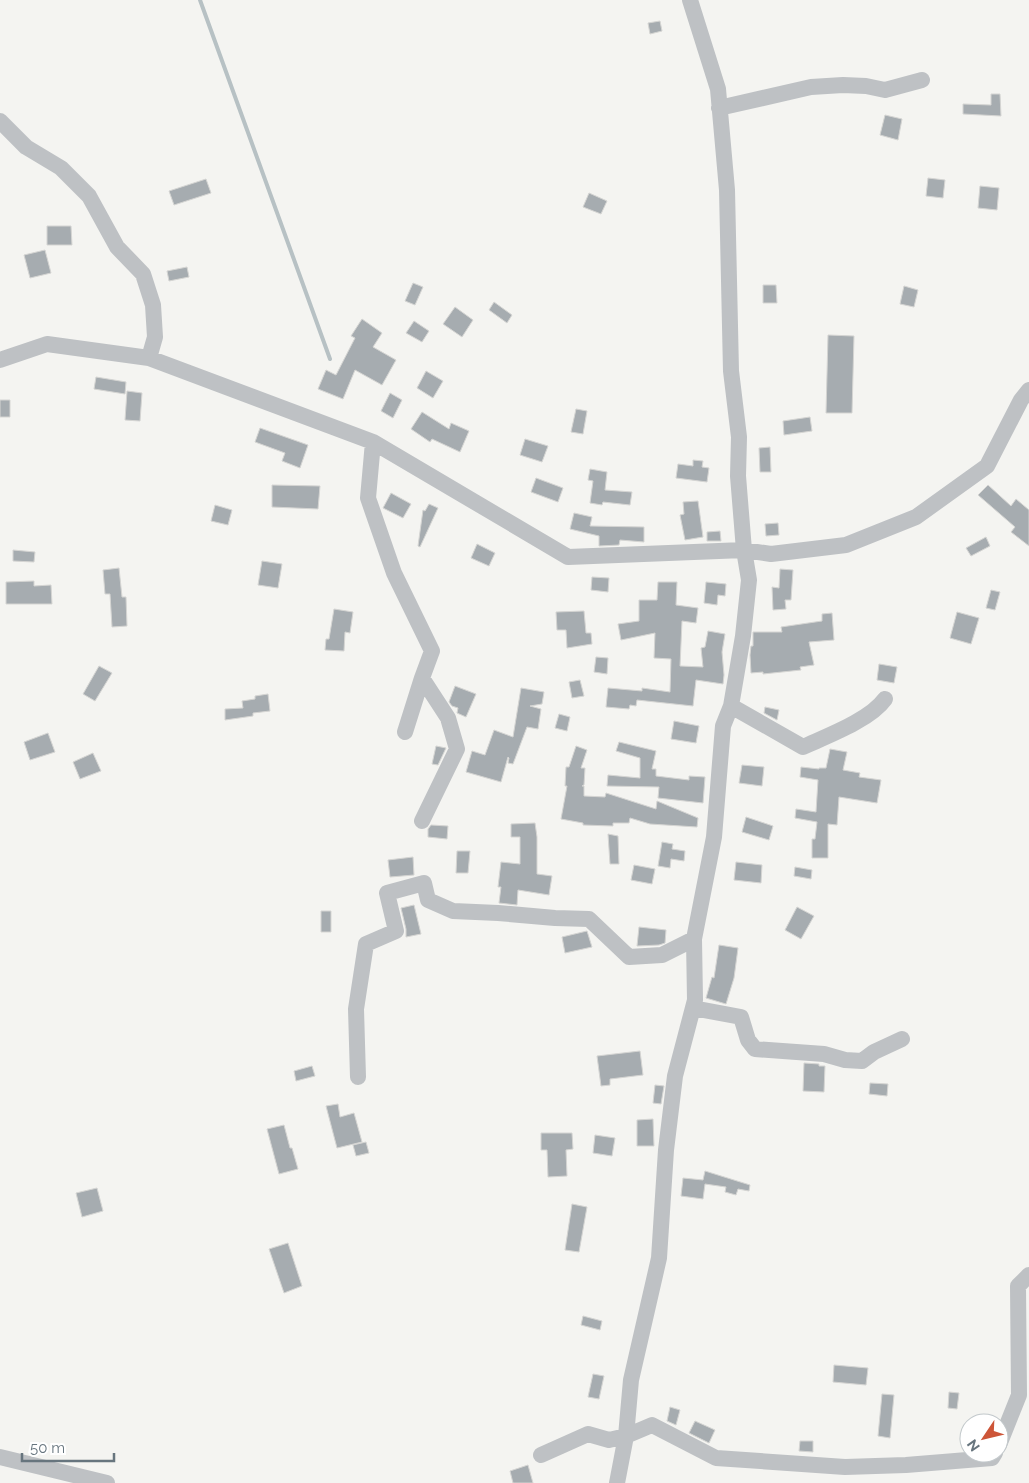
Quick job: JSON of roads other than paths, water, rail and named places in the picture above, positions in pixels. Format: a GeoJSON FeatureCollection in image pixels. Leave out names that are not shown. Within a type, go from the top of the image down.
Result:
{"type":"FeatureCollection","features":[{"type":"Feature","properties":{"kind":"street"},"geometry":{"type":"LineString","coordinates":[[617,1483],[626,1436],[631,1380],[658,1258],[666,1150],[675,1076],[695,1000],[694,939],[714,837],[723,726],[731,706],[743,636],[749,580],[744,550],[738,476],[739,437],[731,371],[726,190],[718,89],[690,0]]}},
{"type":"Feature","properties":{"kind":"street"},"geometry":{"type":"LineString","coordinates":[[719,108],[811,88],[844,85],[866,86],[885,90],[922,80]]}},
{"type":"Feature","properties":{"kind":"street"},"geometry":{"type":"LineString","coordinates":[[0,121],[26,147],[61,168],[89,196],[117,247],[143,274],[154,313],[155,336],[149,358]]}},
{"type":"Feature","properties":{"kind":"street"},"geometry":{"type":"LineString","coordinates":[[0,360],[47,344],[149,358],[373,442],[568,557],[744,550],[771,554],[846,545],[916,517],[987,466],[1021,400],[1029,390]]}},
{"type":"Feature","properties":{"kind":"street"},"geometry":{"type":"LineString","coordinates":[[373,442],[368,498],[394,573],[432,650],[405,732]]}},
{"type":"Feature","properties":{"kind":"street"},"geometry":{"type":"LineString","coordinates":[[422,678],[448,718],[457,749],[422,821]]}},
{"type":"Feature","properties":{"kind":"street"},"geometry":{"type":"LineString","coordinates":[[731,706],[803,747],[846,728],[880,706],[885,699]]}},
{"type":"Feature","properties":{"kind":"street"},"geometry":{"type":"LineString","coordinates":[[358,1076],[356,1009],[366,944],[396,931],[387,893],[424,883],[428,900],[453,911],[555,918],[589,918],[629,957],[662,955],[694,939]]}},
{"type":"Feature","properties":{"kind":"street"},"geometry":{"type":"LineString","coordinates":[[693,1008],[741,1017],[748,1040],[755,1049],[824,1054],[845,1060],[862,1061],[874,1052],[902,1039]]}},
{"type":"Feature","properties":{"kind":"street"},"geometry":{"type":"LineString","coordinates":[[1009,1420],[1019,1395],[1018,1286],[1029,1275]]}},
{"type":"Feature","properties":{"kind":"street"},"geometry":{"type":"LineString","coordinates":[[541,1455],[588,1434],[610,1440],[626,1436],[652,1425],[716,1458],[845,1466],[906,1466],[959,1461]]}},
{"type":"Feature","properties":{"kind":"street"},"geometry":{"type":"LineString","coordinates":[[0,1457],[107,1483]]}},
{"type":"Feature","properties":{"kind":"waterway"},"geometry":{"type":"LineString","coordinates":[[200,0],[330,359]]}}]}
